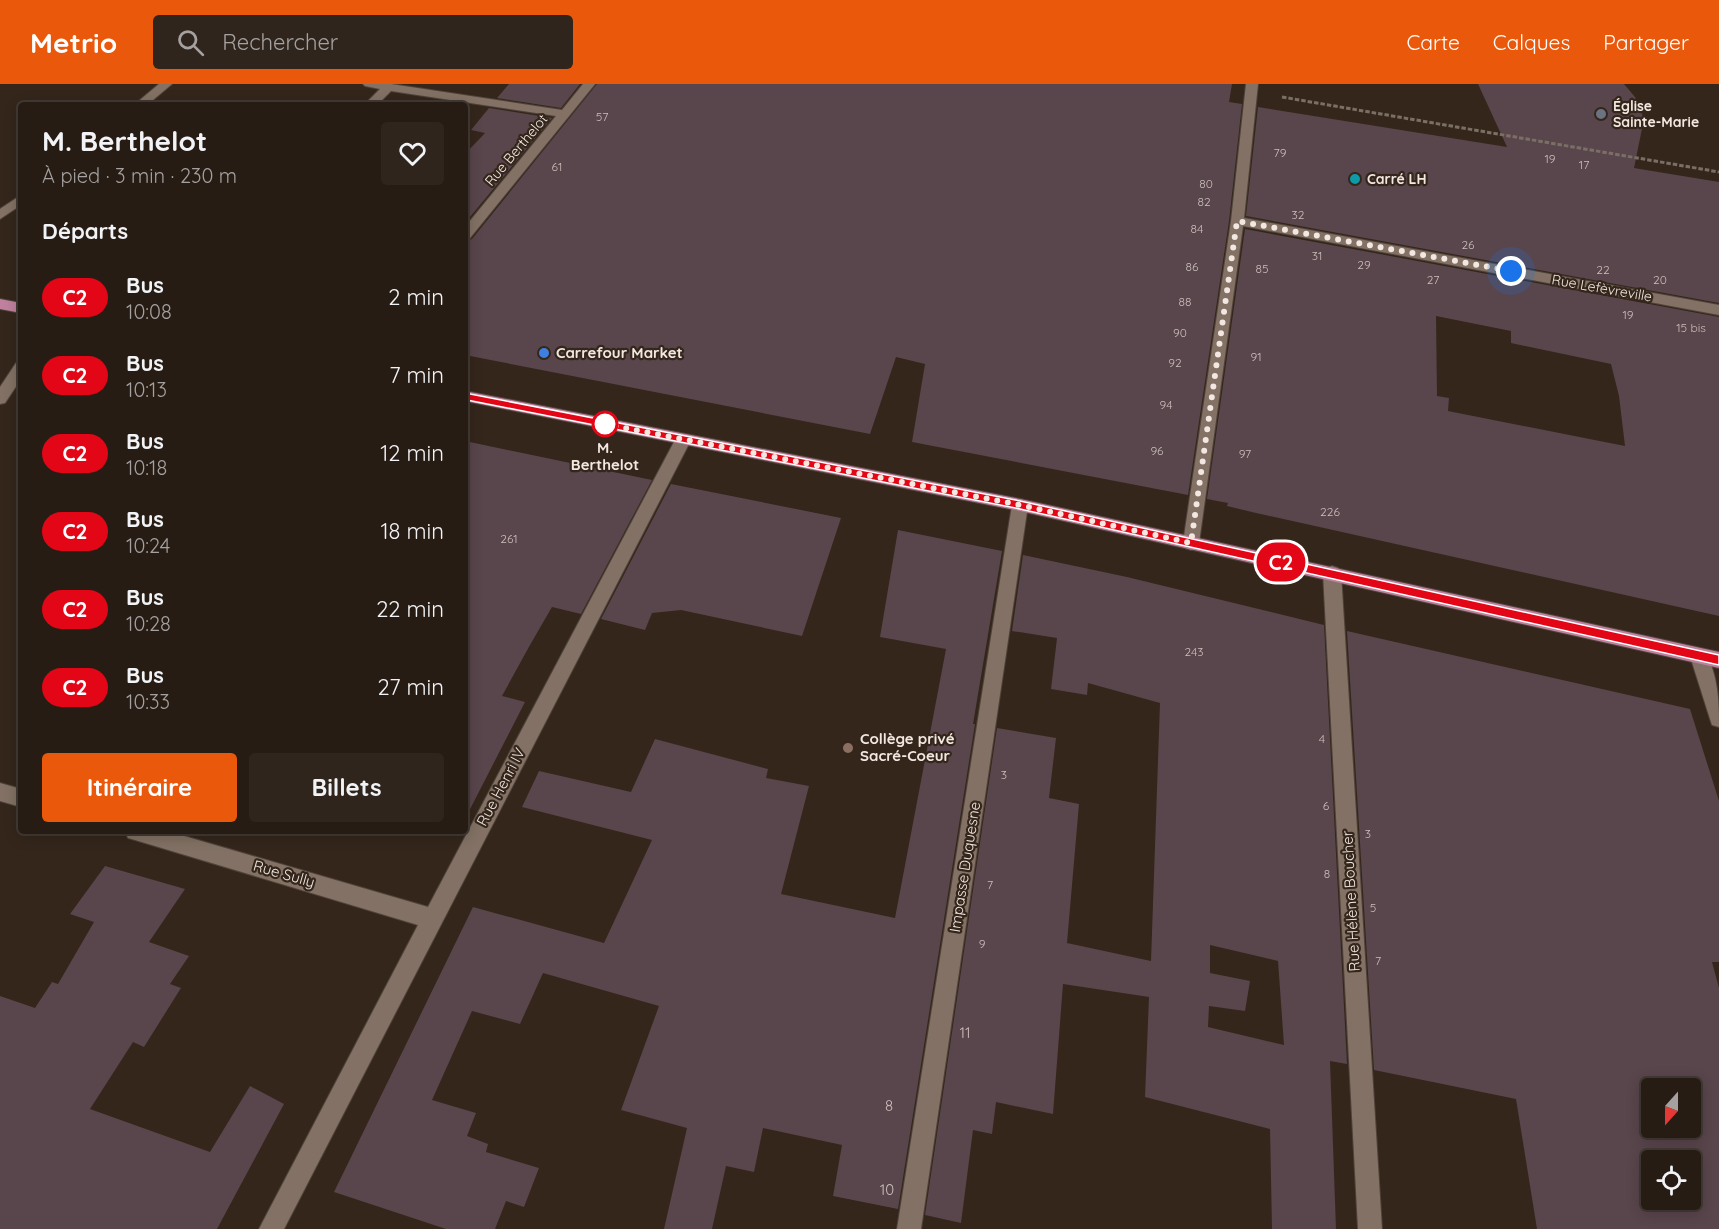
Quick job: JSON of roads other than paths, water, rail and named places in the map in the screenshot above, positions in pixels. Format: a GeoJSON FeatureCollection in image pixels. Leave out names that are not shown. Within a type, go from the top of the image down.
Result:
{"type":"FeatureCollection","features":[{"type":"Feature","properties":{"kind":"main road"},"geometry":{"type":"LineString","coordinates":[[0,304],[18,307]]}},
{"type":"Feature","properties":{"kind":"main road"},"geometry":{"type":"LineString","coordinates":[[468,397],[1020,505],[1719,660]]}},
{"type":"Feature","properties":{"kind":"street"},"geometry":{"type":"LineString","coordinates":[[144,102],[166,84]]}},
{"type":"Feature","properties":{"kind":"street"},"geometry":{"type":"LineString","coordinates":[[369,84],[565,114]]}},
{"type":"Feature","properties":{"kind":"street","name":"Rue Berthelot"},"geometry":{"type":"LineString","coordinates":[[468,231],[589,84]]}},
{"type":"Feature","properties":{"kind":"street"},"geometry":{"type":"LineString","coordinates":[[373,102],[388,87]]}},
{"type":"Feature","properties":{"kind":"street"},"geometry":{"type":"LineString","coordinates":[[1191,543],[1237,221],[1251,88]]}},
{"type":"Feature","properties":{"kind":"street"},"geometry":{"type":"LineString","coordinates":[[0,215],[18,201]]}},
{"type":"Feature","properties":{"kind":"street","name":"Rue Lefèvreville"},"geometry":{"type":"LineString","coordinates":[[1237,221],[1719,310]]}},
{"type":"Feature","properties":{"kind":"street"},"geometry":{"type":"LineString","coordinates":[[0,399],[18,372]]}},
{"type":"Feature","properties":{"kind":"street","name":"Rue Henri IV"},"geometry":{"type":"LineString","coordinates":[[271,1229],[683,440]]}},
{"type":"Feature","properties":{"kind":"street","name":"Impasse Duquesne"},"geometry":{"type":"LineString","coordinates":[[909,1229],[1020,505]]}},
{"type":"Feature","properties":{"kind":"street","name":"Rue Hélène Boucher"},"geometry":{"type":"LineString","coordinates":[[1332,573],[1370,1229]]}},
{"type":"Feature","properties":{"kind":"street"},"geometry":{"type":"LineString","coordinates":[[1698,656],[1719,719]]}},
{"type":"Feature","properties":{"kind":"street"},"geometry":{"type":"LineString","coordinates":[[0,792],[18,797]]}},
{"type":"Feature","properties":{"kind":"street","name":"Rue Sully"},"geometry":{"type":"LineString","coordinates":[[145,834],[432,919]]}},
{"type":"Feature","properties":{"kind":"place","name":"Église Sainte-Marie"},"geometry":{"type":"Point","coordinates":[1601,114]}},
{"type":"Feature","properties":{"kind":"place","name":"Carré LH"},"geometry":{"type":"Point","coordinates":[1355,179]}},
{"type":"Feature","properties":{"kind":"place","name":"Carrefour Market"},"geometry":{"type":"Point","coordinates":[544,353]}},
{"type":"Feature","properties":{"kind":"place","name":"M. Berthelot"},"geometry":{"type":"Point","coordinates":[605,424]}},
{"type":"Feature","properties":{"kind":"place","name":"Collège privé Sacré-Coeur"},"geometry":{"type":"Point","coordinates":[848,748]}}]}
